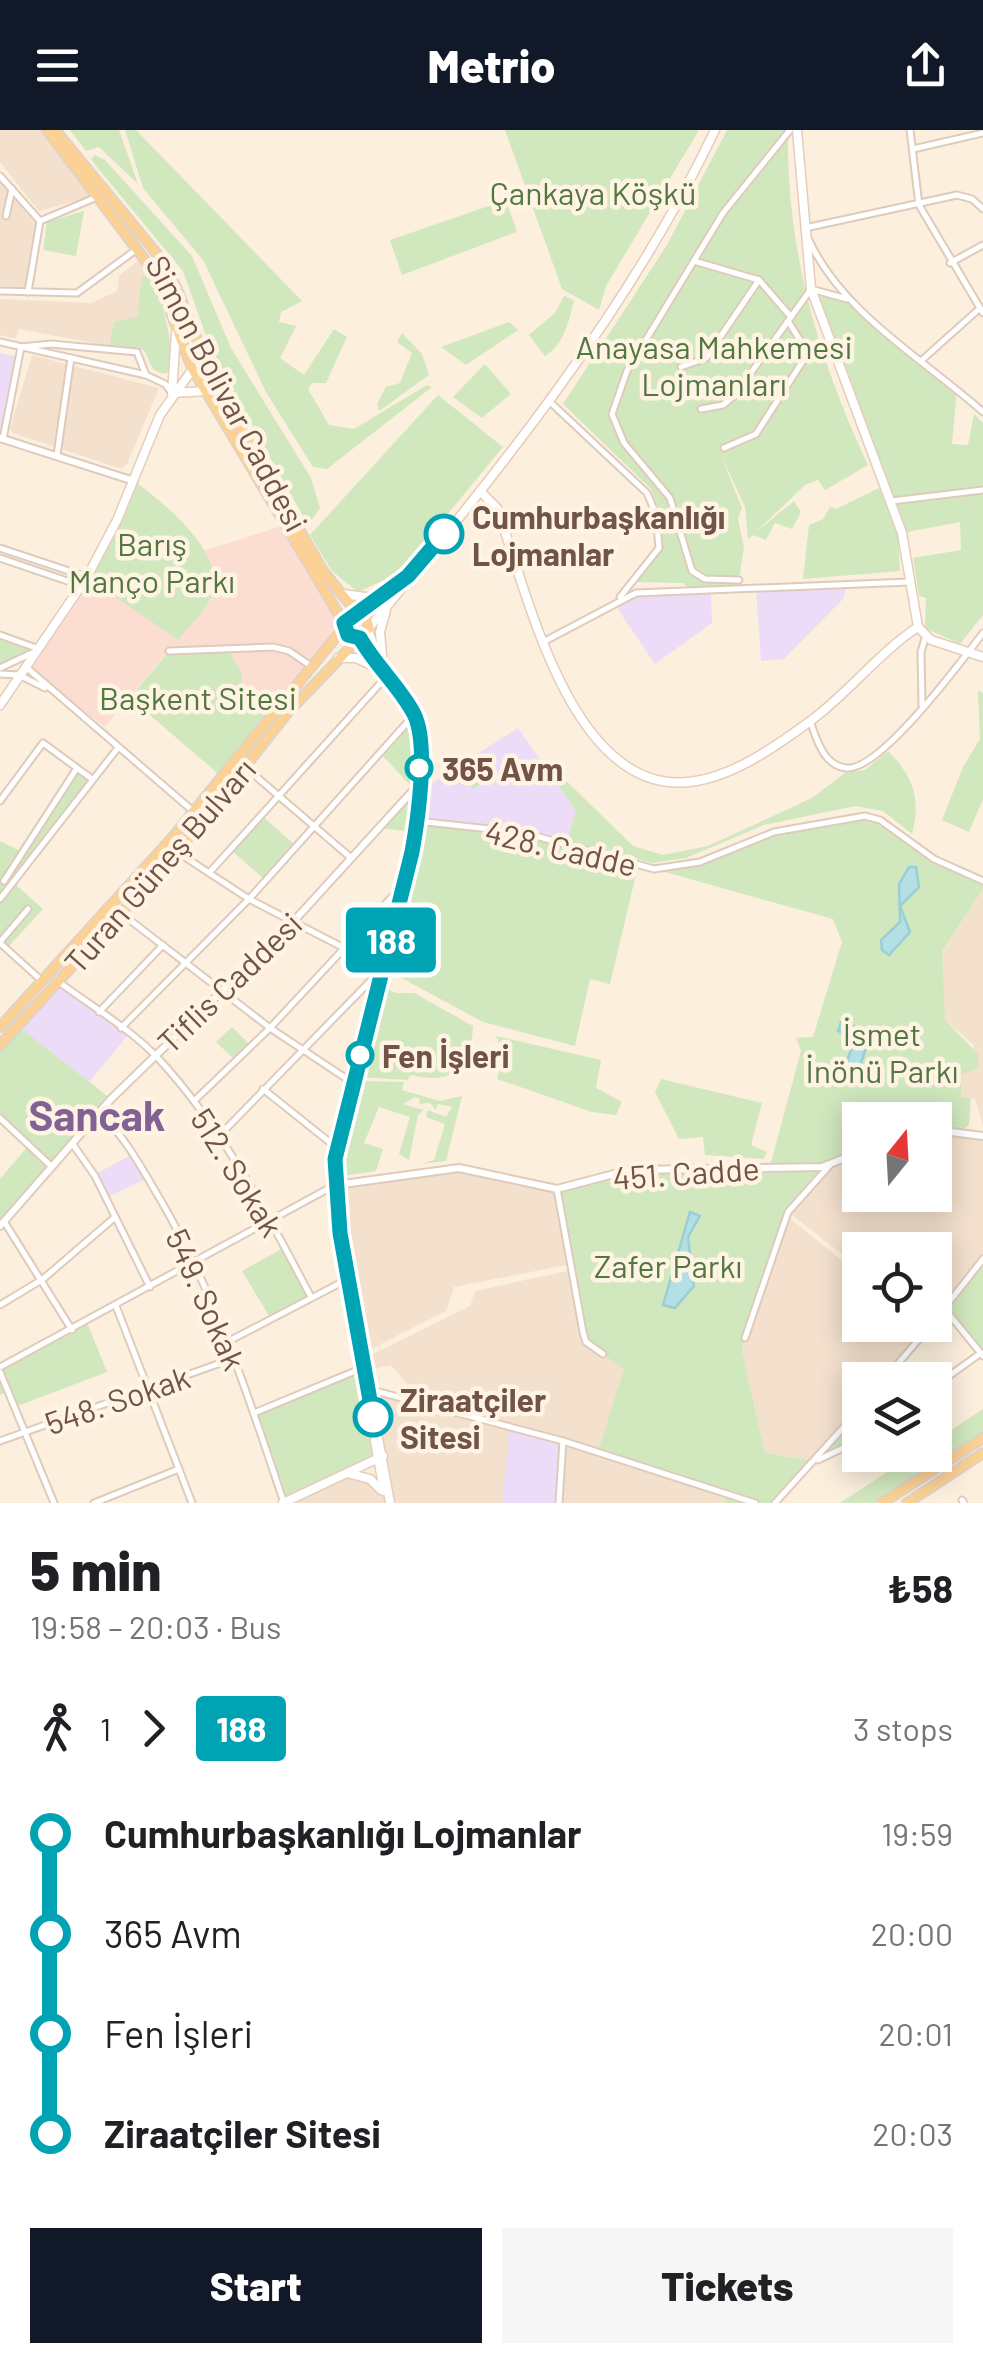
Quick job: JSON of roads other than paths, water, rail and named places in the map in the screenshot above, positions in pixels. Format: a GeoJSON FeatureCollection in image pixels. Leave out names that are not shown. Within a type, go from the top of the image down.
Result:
{"type":"FeatureCollection","features":[{"type":"Feature","properties":{"kind":"main road","name":"Simon Bolivar Caddesi"},"geometry":{"type":"LineString","coordinates":[[47,130],[139,248],[162,284],[192,368],[344,625],[363,634],[368,620],[323,570],[202,356],[176,287],[156,254],[55,130]]}},
{"type":"Feature","properties":{"kind":"main road"},"geometry":{"type":"LineString","coordinates":[[387,1500],[335,1186],[337,1148],[404,884],[417,821],[419,784],[414,715],[386,677],[363,634],[549,401],[655,242],[714,130]]}},
{"type":"Feature","properties":{"kind":"main road"},"geometry":{"type":"LineString","coordinates":[[794,130],[811,289],[902,533],[918,627],[926,635],[983,656]]}},
{"type":"Feature","properties":{"kind":"main road"},"geometry":{"type":"LineString","coordinates":[[172,393],[176,332]]}},
{"type":"Feature","properties":{"kind":"main road"},"geometry":{"type":"LineString","coordinates":[[0,704],[84,582],[172,393],[202,356]]}},
{"type":"Feature","properties":{"kind":"main road"},"geometry":{"type":"LineString","coordinates":[[172,393],[208,392]]}},
{"type":"Feature","properties":{"kind":"main road"},"geometry":{"type":"LineString","coordinates":[[480,491],[497,508],[561,688],[588,727],[622,761],[656,779],[694,782],[732,771],[810,722],[918,627]]}},
{"type":"Feature","properties":{"kind":"main road"},"geometry":{"type":"LineString","coordinates":[[358,613],[408,576]]}},
{"type":"Feature","properties":{"kind":"main road"},"geometry":{"type":"LineString","coordinates":[[343,594],[356,599],[378,597]]}},
{"type":"Feature","properties":{"kind":"main road"},"geometry":{"type":"LineString","coordinates":[[380,666],[380,632],[387,606]]}},
{"type":"Feature","properties":{"kind":"main road","name":"Turan Güneş Bulvarı"},"geometry":{"type":"LineString","coordinates":[[0,1027],[194,812],[344,625],[358,613]]}},
{"type":"Feature","properties":{"kind":"main road","name":"Turan Güneş Bulvarı"},"geometry":{"type":"LineString","coordinates":[[0,1045],[177,852],[245,767],[363,634]]}},
{"type":"Feature","properties":{"kind":"main road"},"geometry":{"type":"LineString","coordinates":[[330,645],[340,648],[340,657],[380,666]]}},
{"type":"Feature","properties":{"kind":"main road"},"geometry":{"type":"LineString","coordinates":[[882,1503],[983,1438]]}},
{"type":"Feature","properties":{"kind":"main road"},"geometry":{"type":"LineString","coordinates":[[907,1503],[983,1454]]}},
{"type":"Feature","properties":{"kind":"main road"},"geometry":{"type":"LineString","coordinates":[[335,1479],[381,1462]]}},
{"type":"Feature","properties":{"kind":"main road"},"geometry":{"type":"LineString","coordinates":[[283,1503],[381,1462]]}},
{"type":"Feature","properties":{"kind":"main road"},"geometry":{"type":"LineString","coordinates":[[351,1474],[375,1482],[387,1500]]}},
{"type":"Feature","properties":{"kind":"street"},"geometry":{"type":"LineString","coordinates":[[739,580],[705,579],[692,570],[670,498],[624,443],[612,414],[626,371],[723,213],[794,130]]}},
{"type":"Feature","properties":{"kind":"street"},"geometry":{"type":"LineString","coordinates":[[910,130],[919,205],[950,264],[980,307],[922,360]]}},
{"type":"Feature","properties":{"kind":"street"},"geometry":{"type":"LineString","coordinates":[[912,149],[983,133]]}},
{"type":"Feature","properties":{"kind":"street"},"geometry":{"type":"LineString","coordinates":[[0,176],[40,221]]}},
{"type":"Feature","properties":{"kind":"street"},"geometry":{"type":"LineString","coordinates":[[6,216],[12,189]]}},
{"type":"Feature","properties":{"kind":"street"},"geometry":{"type":"LineString","coordinates":[[983,209],[961,195],[804,228],[818,260],[850,300],[983,412]]}},
{"type":"Feature","properties":{"kind":"street"},"geometry":{"type":"LineString","coordinates":[[40,221],[98,196]]}},
{"type":"Feature","properties":{"kind":"street"},"geometry":{"type":"LineString","coordinates":[[28,292],[40,221]]}},
{"type":"Feature","properties":{"kind":"street"},"geometry":{"type":"LineString","coordinates":[[950,264],[983,245]]}},
{"type":"Feature","properties":{"kind":"street"},"geometry":{"type":"LineString","coordinates":[[0,291],[78,293],[139,248]]}},
{"type":"Feature","properties":{"kind":"street"},"geometry":{"type":"LineString","coordinates":[[694,260],[759,280],[789,319],[808,353],[756,434],[724,448]]}},
{"type":"Feature","properties":{"kind":"street"},"geometry":{"type":"LineString","coordinates":[[681,367],[706,358],[759,280]]}},
{"type":"Feature","properties":{"kind":"street"},"geometry":{"type":"LineString","coordinates":[[701,409],[728,402],[811,289],[850,300]]}},
{"type":"Feature","properties":{"kind":"street"},"geometry":{"type":"LineString","coordinates":[[0,342],[146,375],[165,384],[172,393]]}},
{"type":"Feature","properties":{"kind":"street"},"geometry":{"type":"LineString","coordinates":[[21,347],[52,344],[137,352],[146,375]]}},
{"type":"Feature","properties":{"kind":"street"},"geometry":{"type":"LineString","coordinates":[[21,347],[1,438],[134,481]]}},
{"type":"Feature","properties":{"kind":"street"},"geometry":{"type":"LineString","coordinates":[[57,456],[72,358]]}},
{"type":"Feature","properties":{"kind":"street"},"geometry":{"type":"LineString","coordinates":[[549,401],[652,503],[658,548],[618,599]]}},
{"type":"Feature","properties":{"kind":"street"},"geometry":{"type":"LineString","coordinates":[[889,502],[983,490]]}},
{"type":"Feature","properties":{"kind":"street"},"geometry":{"type":"LineString","coordinates":[[0,548],[84,582]]}},
{"type":"Feature","properties":{"kind":"street"},"geometry":{"type":"LineString","coordinates":[[0,558],[84,582]]}},
{"type":"Feature","properties":{"kind":"street"},"geometry":{"type":"LineString","coordinates":[[545,641],[618,599],[636,594],[912,582]]}},
{"type":"Feature","properties":{"kind":"street"},"geometry":{"type":"LineString","coordinates":[[810,722],[830,761],[852,769],[887,746],[983,633]]}},
{"type":"Feature","properties":{"kind":"street"},"geometry":{"type":"LineString","coordinates":[[0,635],[39,649]]}},
{"type":"Feature","properties":{"kind":"street"},"geometry":{"type":"LineString","coordinates":[[922,706],[920,652],[926,635]]}},
{"type":"Feature","properties":{"kind":"street"},"geometry":{"type":"LineString","coordinates":[[169,651],[273,648],[290,651],[312,666]]}},
{"type":"Feature","properties":{"kind":"street"},"geometry":{"type":"LineString","coordinates":[[0,671],[39,649]]}},
{"type":"Feature","properties":{"kind":"street"},"geometry":{"type":"LineString","coordinates":[[0,671],[22,671],[47,688],[194,812]]}},
{"type":"Feature","properties":{"kind":"street"},"geometry":{"type":"LineString","coordinates":[[209,873],[386,677]]}},
{"type":"Feature","properties":{"kind":"street"},"geometry":{"type":"LineString","coordinates":[[121,1028],[249,899],[414,715]]}},
{"type":"Feature","properties":{"kind":"street"},"geometry":{"type":"LineString","coordinates":[[0,801],[43,742],[92,779]]}},
{"type":"Feature","properties":{"kind":"street"},"geometry":{"type":"LineString","coordinates":[[5,882],[31,860],[118,749]]}},
{"type":"Feature","properties":{"kind":"street"},"geometry":{"type":"LineString","coordinates":[[245,767],[350,857]]}},
{"type":"Feature","properties":{"kind":"street"},"geometry":{"type":"LineString","coordinates":[[0,899],[22,852],[77,768]]}},
{"type":"Feature","properties":{"kind":"street","name":"Tiflis Caddesi"},"geometry":{"type":"LineString","coordinates":[[2,1224],[99,1112],[293,922],[419,784]]}},
{"type":"Feature","properties":{"kind":"street","name":"428. Cadde"},"geometry":{"type":"LineString","coordinates":[[417,821],[525,833],[654,870],[685,866],[764,835],[850,816],[873,817],[934,859],[983,881]]}},
{"type":"Feature","properties":{"kind":"street"},"geometry":{"type":"LineString","coordinates":[[22,852],[31,860]]}},
{"type":"Feature","properties":{"kind":"street"},"geometry":{"type":"LineString","coordinates":[[177,852],[249,899],[383,968],[219,1136]]}},
{"type":"Feature","properties":{"kind":"street"},"geometry":{"type":"LineString","coordinates":[[194,1101],[270,1028],[404,884]]}},
{"type":"Feature","properties":{"kind":"street"},"geometry":{"type":"LineString","coordinates":[[28,909],[0,943],[42,982]]}},
{"type":"Feature","properties":{"kind":"street"},"geometry":{"type":"LineString","coordinates":[[122,914],[270,1028],[353,1082]]}},
{"type":"Feature","properties":{"kind":"street"},"geometry":{"type":"LineString","coordinates":[[99,1012],[163,945]]}},
{"type":"Feature","properties":{"kind":"street","name":"512. Sokak"},"geometry":{"type":"LineString","coordinates":[[59,982],[154,1054],[194,1101],[270,1218],[311,1297]]}},
{"type":"Feature","properties":{"kind":"street"},"geometry":{"type":"LineString","coordinates":[[263,1090],[337,1148]]}},
{"type":"Feature","properties":{"kind":"street","name":"549. Sokak"},"geometry":{"type":"LineString","coordinates":[[99,1112],[129,1144],[196,1260],[229,1340],[283,1503]]}},
{"type":"Feature","properties":{"kind":"street"},"geometry":{"type":"LineString","coordinates":[[0,1118],[51,1166]]}},
{"type":"Feature","properties":{"kind":"street"},"geometry":{"type":"LineString","coordinates":[[952,1132],[983,1136]]}},
{"type":"Feature","properties":{"kind":"street"},"geometry":{"type":"LineString","coordinates":[[72,1142],[95,1176],[150,1287]]}},
{"type":"Feature","properties":{"kind":"street","name":"451. Cadde"},"geometry":{"type":"LineString","coordinates":[[335,1186],[459,1168],[557,1189],[629,1170],[831,1164],[842,1159]]}},
{"type":"Feature","properties":{"kind":"street"},"geometry":{"type":"LineString","coordinates":[[745,1338],[788,1212],[831,1164]]}},
{"type":"Feature","properties":{"kind":"street"},"geometry":{"type":"LineString","coordinates":[[54,1503],[0,1370],[270,1218],[335,1186]]}},
{"type":"Feature","properties":{"kind":"street"},"geometry":{"type":"LineString","coordinates":[[557,1189],[583,1332],[586,1342],[603,1354]]}},
{"type":"Feature","properties":{"kind":"street"},"geometry":{"type":"LineString","coordinates":[[0,1306],[43,1279],[114,1218]]}},
{"type":"Feature","properties":{"kind":"street"},"geometry":{"type":"LineString","coordinates":[[2,1224],[43,1279],[72,1330]]}},
{"type":"Feature","properties":{"kind":"street"},"geometry":{"type":"LineString","coordinates":[[952,1298],[983,1259]]}},
{"type":"Feature","properties":{"kind":"street"},"geometry":{"type":"LineString","coordinates":[[229,1340],[348,1279]]}},
{"type":"Feature","properties":{"kind":"street"},"geometry":{"type":"LineString","coordinates":[[116,1306],[192,1503]]}},
{"type":"Feature","properties":{"kind":"street"},"geometry":{"type":"LineString","coordinates":[[952,1317],[982,1353],[952,1374]]}},
{"type":"Feature","properties":{"kind":"street"},"geometry":{"type":"LineString","coordinates":[[899,1362],[916,1342]]}},
{"type":"Feature","properties":{"kind":"street","name":"548. Sokak"},"geometry":{"type":"LineString","coordinates":[[0,1441],[234,1358]]}},
{"type":"Feature","properties":{"kind":"street"},"geometry":{"type":"LineString","coordinates":[[254,1413],[365,1368]]}},
{"type":"Feature","properties":{"kind":"street"},"geometry":{"type":"LineString","coordinates":[[368,1389],[563,1442],[756,1503]]}},
{"type":"Feature","properties":{"kind":"street"},"geometry":{"type":"LineString","coordinates":[[775,1503],[842,1430]]}},
{"type":"Feature","properties":{"kind":"street"},"geometry":{"type":"LineString","coordinates":[[559,1503],[563,1442]]}},
{"type":"Feature","properties":{"kind":"street"},"geometry":{"type":"LineString","coordinates":[[816,1461],[842,1449]]}},
{"type":"Feature","properties":{"kind":"street"},"geometry":{"type":"LineString","coordinates":[[94,1503],[179,1470]]}},
{"type":"Feature","properties":{"kind":"water"},"geometry":{"type":"Polygon","coordinates":[[[909,867],[916,867],[919,887],[900,906],[910,932],[889,955],[882,950],[881,940],[900,922],[899,884],[909,867]]]}},
{"type":"Feature","properties":{"kind":"water"},"geometry":{"type":"Polygon","coordinates":[[[841,1022],[871,1032],[858,1073],[845,1068],[855,1037],[838,1031],[841,1022]]]}},
{"type":"Feature","properties":{"kind":"water"},"geometry":{"type":"Polygon","coordinates":[[[690,1212],[700,1216],[688,1237],[694,1286],[675,1308],[663,1305],[690,1212]]]}},
{"type":"Feature","properties":{"kind":"place","name":"Cumhurbaşkanlığı Lojmanlar"},"geometry":{"type":"Point","coordinates":[444,534]}},
{"type":"Feature","properties":{"kind":"place","name":"365 Avm"},"geometry":{"type":"Point","coordinates":[419,768]}},
{"type":"Feature","properties":{"kind":"place","name":"Fen İşleri"},"geometry":{"type":"Point","coordinates":[360,1055]}},
{"type":"Feature","properties":{"kind":"place","name":"Ziraatçiler Sitesi"},"geometry":{"type":"Point","coordinates":[373,1417]}},
{"type":"Feature","properties":{"kind":"district","name":"Sancak"},"geometry":{"type":"Point","coordinates":[97,1114]}},
{"type":"Feature","properties":{"kind":"park label","name":"Çankaya Köşkü"},"geometry":{"type":"Point","coordinates":[593,192]}},
{"type":"Feature","properties":{"kind":"park label","name":"Anayasa Mahkemesi Lojmanları"},"geometry":{"type":"Point","coordinates":[714,364]}},
{"type":"Feature","properties":{"kind":"park label","name":"Barış Manço Parkı"},"geometry":{"type":"Point","coordinates":[152,562]}},
{"type":"Feature","properties":{"kind":"park label","name":"Başkent Sitesi"},"geometry":{"type":"Point","coordinates":[198,697]}},
{"type":"Feature","properties":{"kind":"park label","name":"İsmet İnönü Parkı"},"geometry":{"type":"Point","coordinates":[882,1052]}},
{"type":"Feature","properties":{"kind":"park label","name":"Zafer Parkı"},"geometry":{"type":"Point","coordinates":[668,1265]}}]}
